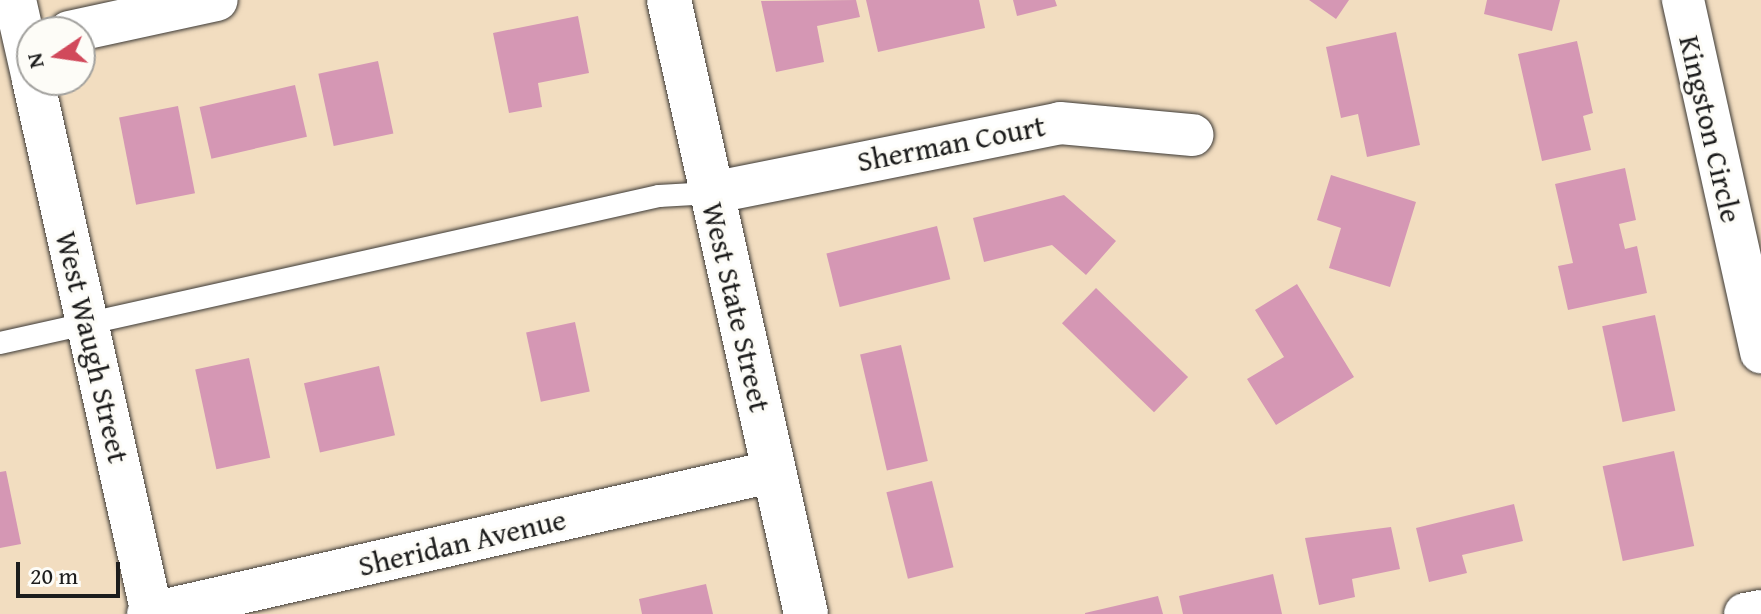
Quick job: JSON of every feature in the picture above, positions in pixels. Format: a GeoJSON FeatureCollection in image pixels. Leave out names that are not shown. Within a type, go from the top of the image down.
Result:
{"type":"FeatureCollection","features":[{"type":"Feature","properties":{"kind":"street"},"geometry":{"type":"LineString","coordinates":[[96,26],[217,0]]}},
{"type":"Feature","properties":{"kind":"street","name":"West State Street"},"geometry":{"type":"LineString","coordinates":[[669,0],[806,614]]}},
{"type":"Feature","properties":{"kind":"street","name":"Kingston Circle"},"geometry":{"type":"LineString","coordinates":[[1683,0],[1761,352]]}},
{"type":"Feature","properties":{"kind":"street","name":"West Waugh Street"},"geometry":{"type":"LineString","coordinates":[[33,96],[151,614]]}},
{"type":"Feature","properties":{"kind":"street","name":"Sherman Court"},"geometry":{"type":"LineString","coordinates":[[711,193],[1060,123],[1192,135]]}},
{"type":"Feature","properties":{"kind":"street","name":"Sheridan Avenue"},"geometry":{"type":"LineString","coordinates":[[151,614],[775,471]]}},
{"type":"Feature","properties":{"kind":"street"},"geometry":{"type":"LineString","coordinates":[[1745,614],[1761,611]]}},
{"type":"Feature","properties":{"kind":"lane"},"geometry":{"type":"LineString","coordinates":[[0,343],[659,196],[711,193]]}},
{"type":"Feature","properties":{"kind":"building"},"geometry":{"type":"Polygon","coordinates":[[[856,0],[860,17],[817,26],[824,62],[776,72],[761,1],[856,0]]]}},
{"type":"Feature","properties":{"kind":"building"},"geometry":{"type":"Polygon","coordinates":[[[866,0],[979,0],[985,28],[878,52],[866,0]]]}},
{"type":"Feature","properties":{"kind":"building"},"geometry":{"type":"Polygon","coordinates":[[[1013,0],[1055,0],[1057,6],[1017,16],[1013,0]]]}},
{"type":"Feature","properties":{"kind":"building"},"geometry":{"type":"Polygon","coordinates":[[[1309,0],[1349,0],[1336,19],[1309,0]]]}},
{"type":"Feature","properties":{"kind":"building"},"geometry":{"type":"Polygon","coordinates":[[[1487,0],[1560,0],[1552,31],[1484,14],[1487,0]]]}},
{"type":"Feature","properties":{"kind":"building"},"geometry":{"type":"Polygon","coordinates":[[[578,16],[589,73],[538,83],[542,107],[509,113],[493,33],[578,16]]]}},
{"type":"Feature","properties":{"kind":"building"},"geometry":{"type":"Polygon","coordinates":[[[1396,32],[1420,145],[1367,157],[1358,114],[1341,118],[1326,47],[1396,32]]]}},
{"type":"Feature","properties":{"kind":"building"},"geometry":{"type":"Polygon","coordinates":[[[1577,41],[1593,113],[1583,116],[1591,150],[1542,161],[1518,54],[1577,41]]]}},
{"type":"Feature","properties":{"kind":"building"},"geometry":{"type":"Polygon","coordinates":[[[378,61],[393,133],[334,146],[318,74],[378,61]]]}},
{"type":"Feature","properties":{"kind":"building"},"geometry":{"type":"Polygon","coordinates":[[[295,85],[307,137],[211,159],[200,107],[295,85]]]}},
{"type":"Feature","properties":{"kind":"building"},"geometry":{"type":"Polygon","coordinates":[[[178,106],[195,193],[136,205],[119,117],[178,106]]]}},
{"type":"Feature","properties":{"kind":"building"},"geometry":{"type":"Polygon","coordinates":[[[1625,168],[1636,220],[1619,224],[1625,249],[1637,246],[1647,293],[1568,310],[1558,266],[1573,263],[1555,184],[1625,168]]]}},
{"type":"Feature","properties":{"kind":"building"},"geometry":{"type":"Polygon","coordinates":[[[1331,175],[1416,202],[1390,287],[1329,268],[1341,228],[1317,220],[1331,175]]]}},
{"type":"Feature","properties":{"kind":"building"},"geometry":{"type":"Polygon","coordinates":[[[1064,195],[1116,241],[1086,275],[1052,245],[984,262],[973,218],[1064,195]]]}},
{"type":"Feature","properties":{"kind":"building"},"geometry":{"type":"Polygon","coordinates":[[[937,226],[950,279],[840,307],[826,254],[937,226]]]}},
{"type":"Feature","properties":{"kind":"building"},"geometry":{"type":"Polygon","coordinates":[[[1297,284],[1354,377],[1276,425],[1247,379],[1284,357],[1255,310],[1297,284]]]}},
{"type":"Feature","properties":{"kind":"building"},"geometry":{"type":"Polygon","coordinates":[[[1096,288],[1188,377],[1154,412],[1062,323],[1096,288]]]}},
{"type":"Feature","properties":{"kind":"building"},"geometry":{"type":"Polygon","coordinates":[[[1655,315],[1675,411],[1623,422],[1602,326],[1655,315]]]}},
{"type":"Feature","properties":{"kind":"building"},"geometry":{"type":"Polygon","coordinates":[[[575,322],[590,391],[541,402],[526,332],[575,322]]]}},
{"type":"Feature","properties":{"kind":"building"},"geometry":{"type":"Polygon","coordinates":[[[901,345],[928,461],[887,470],[860,354],[901,345]]]}},
{"type":"Feature","properties":{"kind":"building"},"geometry":{"type":"Polygon","coordinates":[[[249,358],[270,458],[216,469],[195,369],[249,358]]]}},
{"type":"Feature","properties":{"kind":"building"},"geometry":{"type":"Polygon","coordinates":[[[379,366],[395,435],[320,453],[304,383],[379,366]]]}},
{"type":"Feature","properties":{"kind":"building"},"geometry":{"type":"Polygon","coordinates":[[[1674,451],[1694,546],[1623,561],[1603,466],[1674,451]]]}},
{"type":"Feature","properties":{"kind":"building"},"geometry":{"type":"Polygon","coordinates":[[[6,471],[21,544],[0,548],[0,472],[6,471]]]}},
{"type":"Feature","properties":{"kind":"building"},"geometry":{"type":"Polygon","coordinates":[[[932,481],[954,567],[908,579],[886,492],[932,481]]]}},
{"type":"Feature","properties":{"kind":"building"},"geometry":{"type":"Polygon","coordinates":[[[1514,504],[1523,541],[1462,555],[1467,573],[1429,582],[1416,528],[1514,504]]]}},
{"type":"Feature","properties":{"kind":"building"},"geometry":{"type":"Polygon","coordinates":[[[1391,527],[1400,569],[1352,579],[1355,597],[1319,605],[1305,538],[1391,527]]]}},
{"type":"Feature","properties":{"kind":"building"},"geometry":{"type":"Polygon","coordinates":[[[1273,574],[1282,614],[1183,614],[1179,596],[1273,574]]]}},
{"type":"Feature","properties":{"kind":"building"},"geometry":{"type":"Polygon","coordinates":[[[706,584],[713,614],[642,614],[639,599],[706,584]]]}},
{"type":"Feature","properties":{"kind":"building"},"geometry":{"type":"Polygon","coordinates":[[[1158,596],[1163,614],[1085,614],[1085,613],[1158,596]]]}}]}
